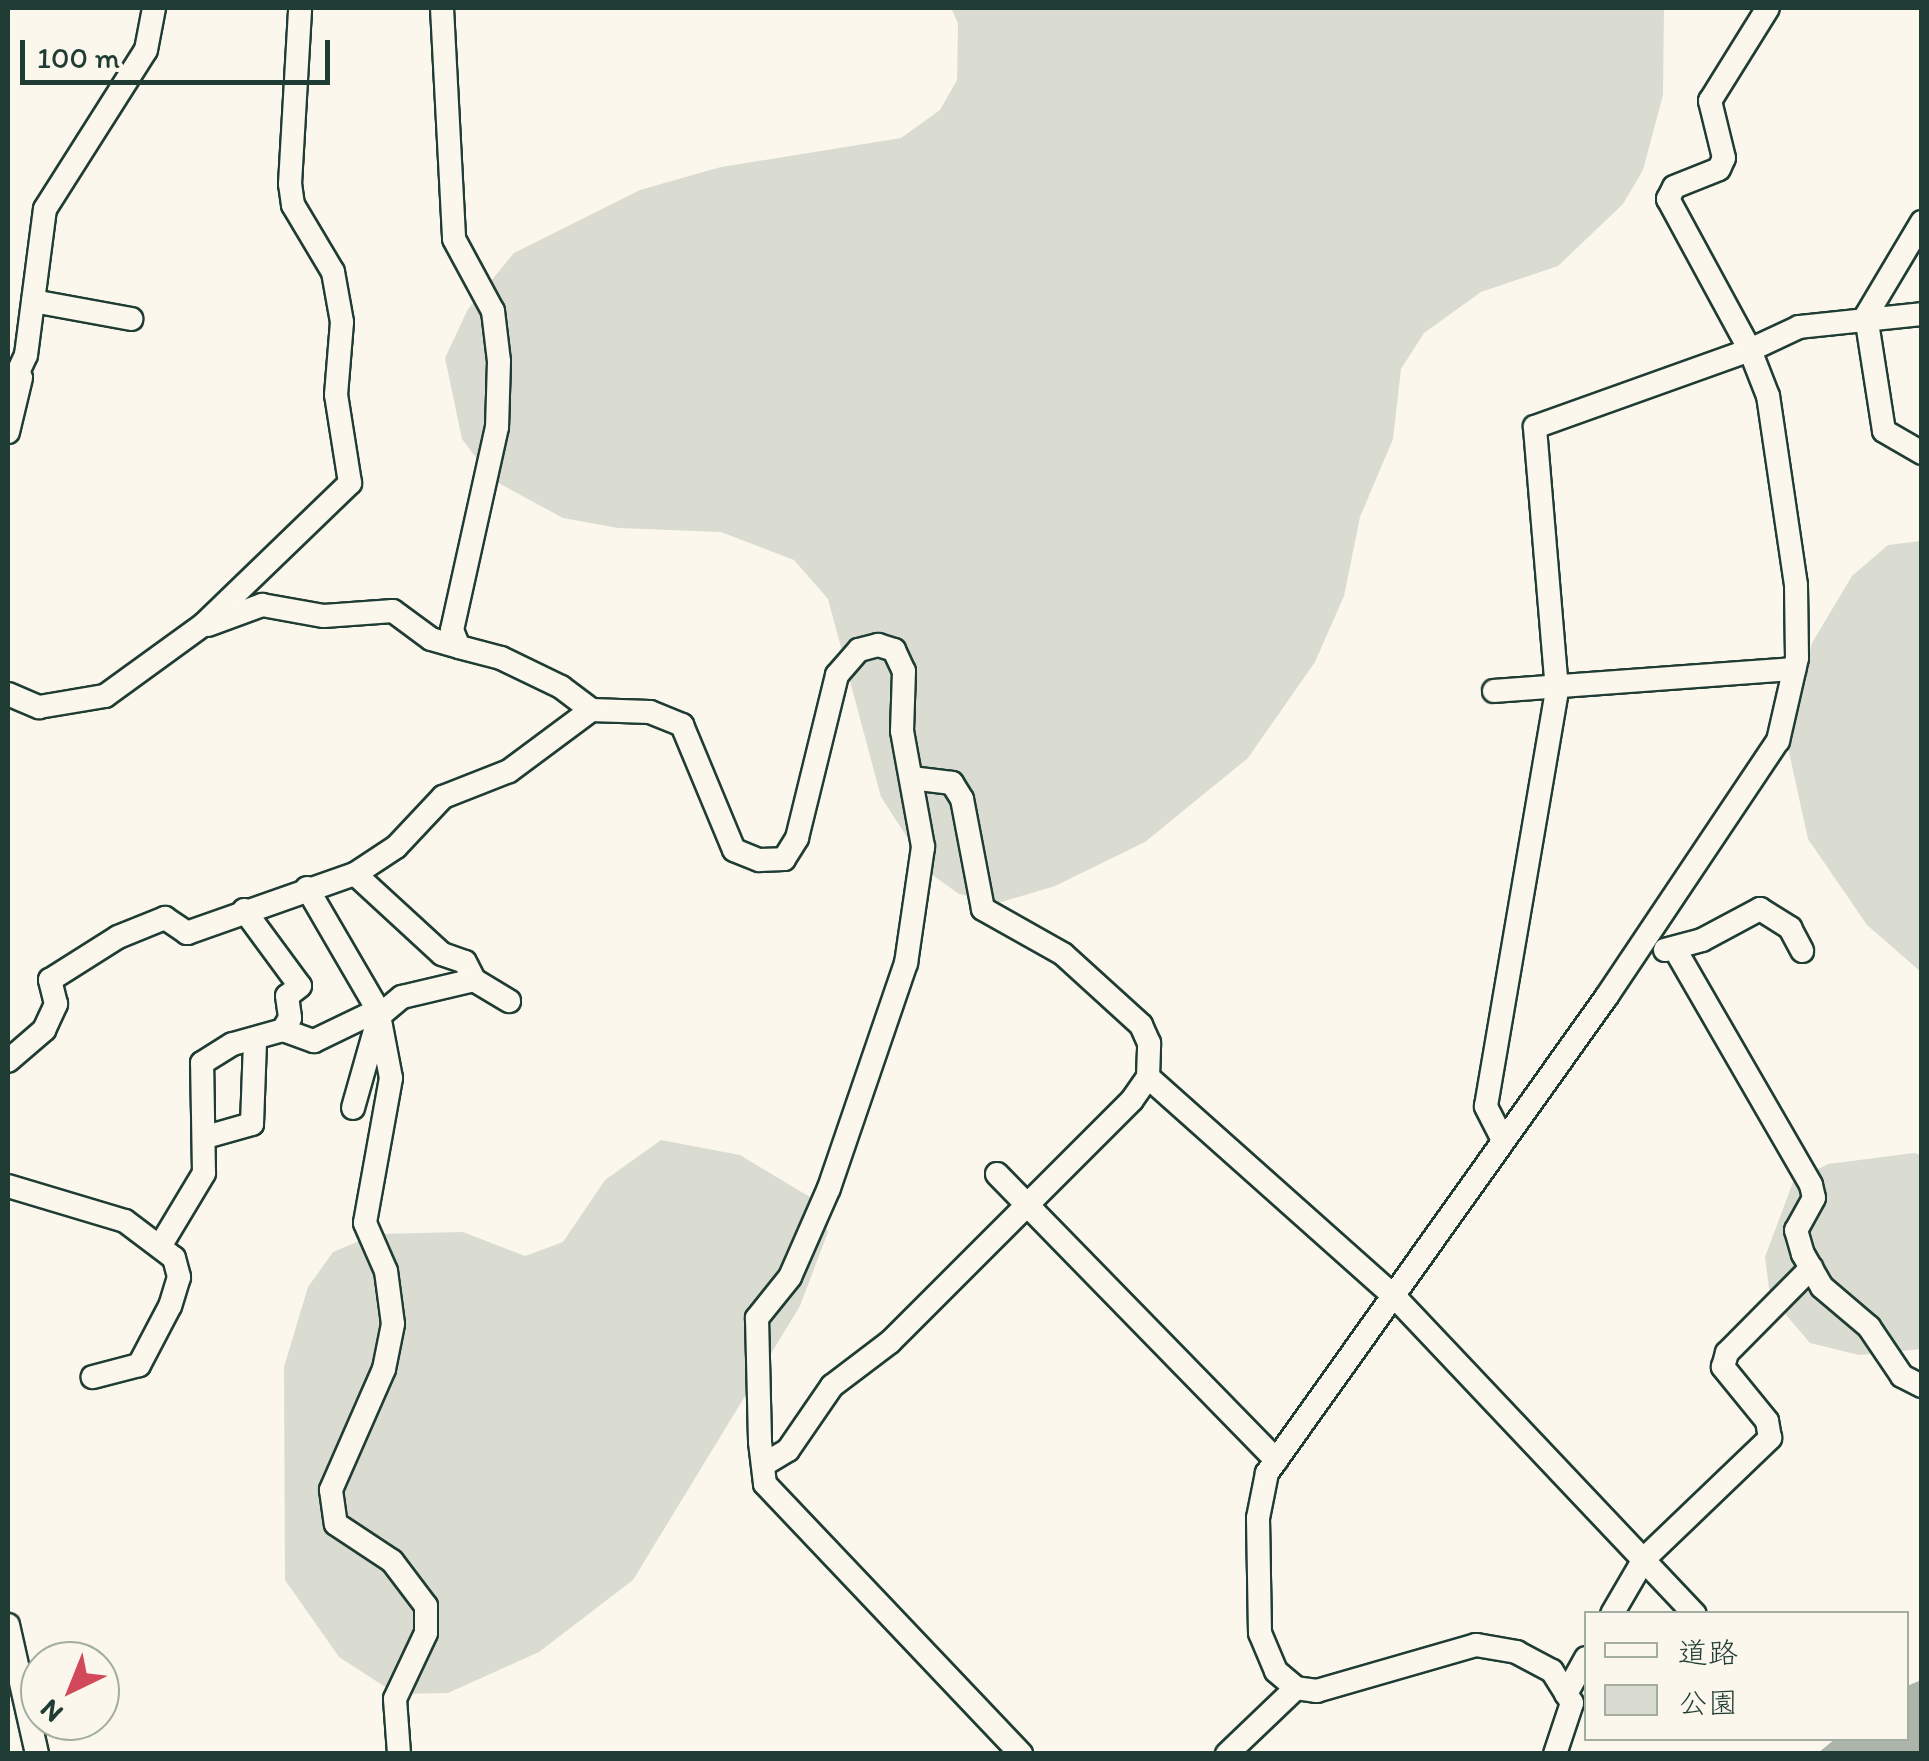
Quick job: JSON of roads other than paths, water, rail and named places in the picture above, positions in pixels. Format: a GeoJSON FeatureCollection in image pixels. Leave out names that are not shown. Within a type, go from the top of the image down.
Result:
{"type":"FeatureCollection","features":[{"type":"Feature","properties":{"kind":"street"},"geometry":{"type":"LineString","coordinates":[[8,432],[26,355],[45,209],[146,50],[154,8]]}},
{"type":"Feature","properties":{"kind":"street"},"geometry":{"type":"LineString","coordinates":[[8,694],[39,707],[105,696],[204,624],[350,483],[336,396],[342,322],[333,272],[293,206],[290,184],[300,8]]}},
{"type":"Feature","properties":{"kind":"street"},"geometry":{"type":"LineString","coordinates":[[442,8],[454,239],[493,310],[499,361],[497,427],[452,630],[459,647]]}},
{"type":"Feature","properties":{"kind":"street"},"geometry":{"type":"LineString","coordinates":[[1554,1754],[1572,1703],[1552,1670],[1516,1652],[1476,1645],[1316,1691],[1296,1688],[1276,1671],[1260,1633],[1258,1518],[1276,1460],[1642,947],[1778,741],[1794,669],[1796,584],[1768,396],[1750,350],[1668,199],[1674,187],[1719,169],[1724,158],[1710,100],[1768,8]]}},
{"type":"Feature","properties":{"kind":"street"},"geometry":{"type":"LineString","coordinates":[[1922,222],[1866,316],[1884,431],[1922,453]]}},
{"type":"Feature","properties":{"kind":"street"},"geometry":{"type":"LineString","coordinates":[[34,301],[132,319]]}},
{"type":"Feature","properties":{"kind":"street"},"geometry":{"type":"LineString","coordinates":[[1503,1140],[1486,1106],[1556,690],[1535,427],[1750,350],[1799,326],[1866,316],[1922,314]]}},
{"type":"Feature","properties":{"kind":"street"},"geometry":{"type":"LineString","coordinates":[[8,394],[26,355]]}},
{"type":"Feature","properties":{"kind":"street"},"geometry":{"type":"LineString","coordinates":[[204,624],[262,605],[308,616],[393,610],[432,639],[501,658],[561,687],[590,710],[650,712],[682,725],[734,850],[759,860],[784,859],[798,838],[837,675],[859,650],[878,644],[894,650],[904,671],[902,731],[923,848],[906,963],[829,1188],[790,1277],[757,1318],[764,1484],[1021,1754]]}},
{"type":"Feature","properties":{"kind":"street"},"geometry":{"type":"LineString","coordinates":[[1494,692],[1794,669]]}},
{"type":"Feature","properties":{"kind":"street"},"geometry":{"type":"LineString","coordinates":[[8,1062],[44,1030],[56,1004],[50,980],[166,918],[187,933],[306,888],[355,874],[396,847],[443,796],[509,772],[590,710]]}},
{"type":"Feature","properties":{"kind":"street"},"geometry":{"type":"LineString","coordinates":[[763,1465],[788,1450],[832,1386],[890,1342],[1027,1206],[1148,1076],[1149,1043],[1141,1024],[1063,954],[983,909],[962,799],[952,783],[911,778]]}},
{"type":"Feature","properties":{"kind":"street"},"geometry":{"type":"LineString","coordinates":[[355,874],[442,954],[465,962],[474,980],[509,1000]]}},
{"type":"Feature","properties":{"kind":"street"},"geometry":{"type":"LineString","coordinates":[[306,888],[378,1013],[391,1078],[365,1223],[386,1271],[393,1324],[384,1369],[331,1490],[336,1524],[352,1541],[392,1561],[426,1606],[426,1633],[395,1700],[399,1754]]}},
{"type":"Feature","properties":{"kind":"street"},"geometry":{"type":"LineString","coordinates":[[1642,947],[1676,951],[1760,909],[1790,928],[1802,952]]}},
{"type":"Feature","properties":{"kind":"street"},"geometry":{"type":"LineString","coordinates":[[162,1243],[204,1173],[202,1063],[232,1044],[255,1041],[283,1030],[290,1018],[287,996],[300,986],[244,910]]}},
{"type":"Feature","properties":{"kind":"street"},"geometry":{"type":"LineString","coordinates":[[1676,951],[1811,1185],[1814,1198],[1796,1230],[1811,1268],[1868,1327],[1902,1376],[1922,1386]]}},
{"type":"Feature","properties":{"kind":"street"},"geometry":{"type":"LineString","coordinates":[[283,1030],[314,1041],[378,1013],[402,996],[474,980]]}},
{"type":"Feature","properties":{"kind":"street"},"geometry":{"type":"LineString","coordinates":[[353,1108],[378,1013]]}},
{"type":"Feature","properties":{"kind":"street"},"geometry":{"type":"LineString","coordinates":[[206,1138],[252,1124],[255,1041]]}},
{"type":"Feature","properties":{"kind":"street"},"geometry":{"type":"LineString","coordinates":[[1148,1076],[1394,1296],[1692,1611]]}},
{"type":"Feature","properties":{"kind":"street"},"geometry":{"type":"LineString","coordinates":[[997,1174],[1276,1460]]}},
{"type":"Feature","properties":{"kind":"street"},"geometry":{"type":"LineString","coordinates":[[8,1186],[125,1221],[162,1243],[178,1277],[170,1306],[138,1365],[92,1376]]}},
{"type":"Feature","properties":{"kind":"street"},"geometry":{"type":"LineString","coordinates":[[1614,1611],[1644,1559],[1770,1438],[1767,1420],[1723,1367],[1727,1354],[1811,1268]]}},
{"type":"Feature","properties":{"kind":"street"},"geometry":{"type":"LineString","coordinates":[[8,1625],[37,1754]]}},
{"type":"Feature","properties":{"kind":"street"},"geometry":{"type":"LineString","coordinates":[[1566,1694],[1584,1662]]}},
{"type":"Feature","properties":{"kind":"street"},"geometry":{"type":"LineString","coordinates":[[1233,1751],[1296,1688]]}}]}
